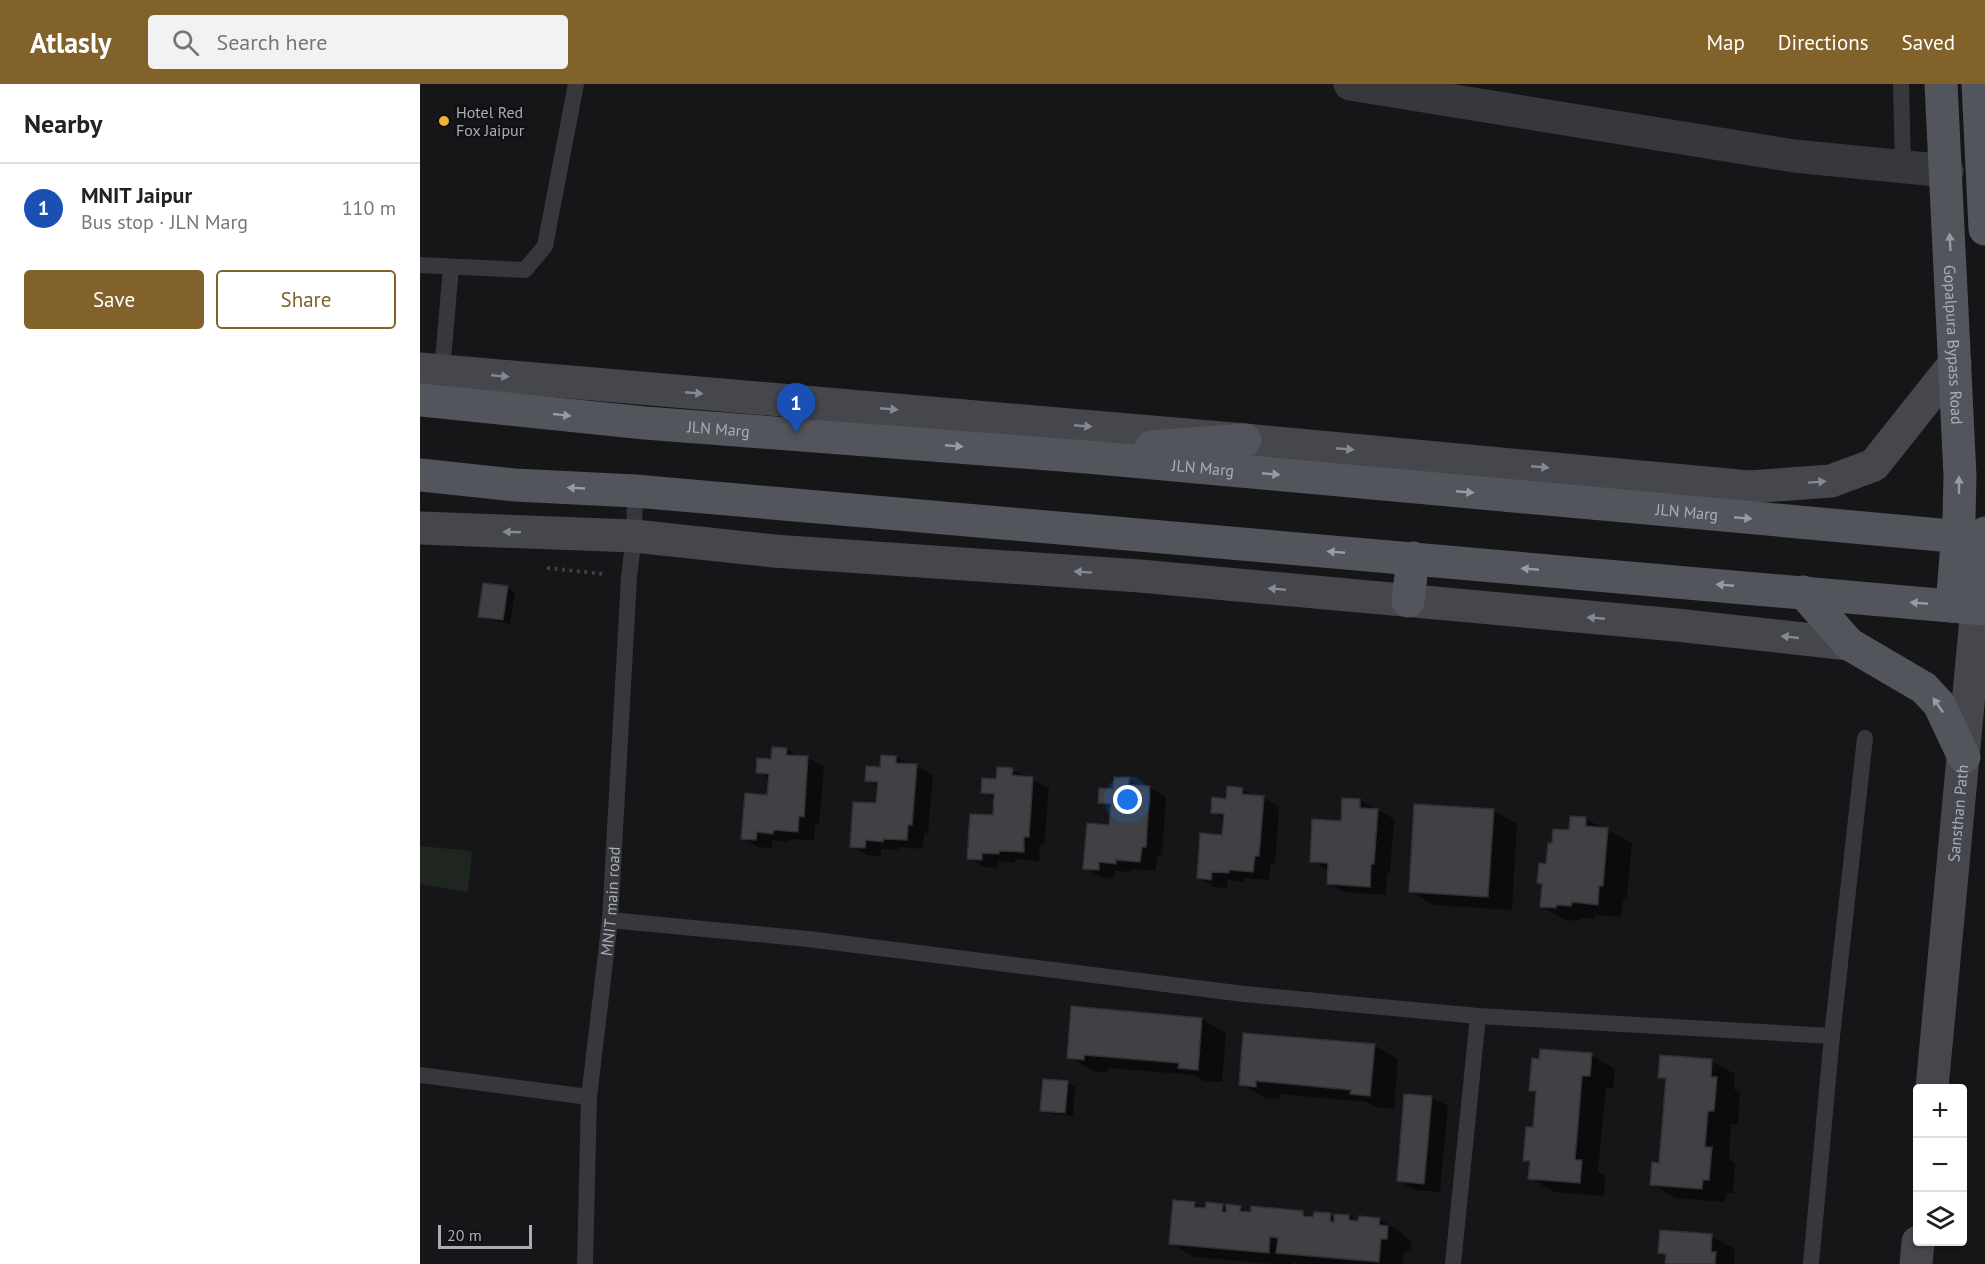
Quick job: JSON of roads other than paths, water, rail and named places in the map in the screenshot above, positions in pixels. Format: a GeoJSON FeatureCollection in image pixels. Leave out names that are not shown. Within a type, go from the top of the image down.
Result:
{"type":"FeatureCollection","features":[{"type":"Feature","properties":{"kind":"main road","name":"Gopalpura Bypass Road"},"geometry":{"type":"LineString","coordinates":[[1941,84],[1960,476],[1978,537]]}},
{"type":"Feature","properties":{"kind":"main road"},"geometry":{"type":"LineString","coordinates":[[1978,84],[1985,229]]}},
{"type":"Feature","properties":{"kind":"main road","name":"JLN Marg"},"geometry":{"type":"LineString","coordinates":[[420,400],[645,423],[1087,457],[1978,537]]}},
{"type":"Feature","properties":{"kind":"main road"},"geometry":{"type":"LineString","coordinates":[[1087,457],[1125,449],[1245,440]]}},
{"type":"Feature","properties":{"kind":"main road"},"geometry":{"type":"LineString","coordinates":[[420,476],[515,485],[635,491],[1971,607],[1978,537]]}},
{"type":"Feature","properties":{"kind":"main road"},"geometry":{"type":"LineString","coordinates":[[1408,601],[1413,558]]}},
{"type":"Feature","properties":{"kind":"main road"},"geometry":{"type":"LineString","coordinates":[[1803,592],[1849,644],[1924,688],[1939,704],[1964,757]]}},
{"type":"Feature","properties":{"kind":"street"},"geometry":{"type":"LineString","coordinates":[[1350,84],[1485,95],[1794,156],[1947,171]]}},
{"type":"Feature","properties":{"kind":"street"},"geometry":{"type":"LineString","coordinates":[[431,370],[1245,440],[1749,487],[1832,481],[1874,465],[1955,363]]}},
{"type":"Feature","properties":{"kind":"street"},"geometry":{"type":"LineString","coordinates":[[645,423],[646,388]]}},
{"type":"Feature","properties":{"kind":"street"},"geometry":{"type":"LineString","coordinates":[[420,528],[634,536],[774,551],[1140,576],[1676,625],[1849,644]]}},
{"type":"Feature","properties":{"kind":"street","name":"Sansthan Path"},"geometry":{"type":"LineString","coordinates":[[1932,1084],[1970,690],[1971,607]]}},
{"type":"Feature","properties":{"kind":"street"},"geometry":{"type":"LineString","coordinates":[[1916,1264],[1918,1246]]}},
{"type":"Feature","properties":{"kind":"lane"},"geometry":{"type":"LineString","coordinates":[[420,265],[525,270],[544,246],[576,84]]}},
{"type":"Feature","properties":{"kind":"lane"},"geometry":{"type":"LineString","coordinates":[[1900,84],[1904,166]]}},
{"type":"Feature","properties":{"kind":"lane"},"geometry":{"type":"LineString","coordinates":[[431,370],[451,267]]}},
{"type":"Feature","properties":{"kind":"lane","name":"MNIT main road"},"geometry":{"type":"LineString","coordinates":[[585,1264],[589,1097],[610,920],[635,491]]}},
{"type":"Feature","properties":{"kind":"lane"},"geometry":{"type":"LineString","coordinates":[[1964,757],[1983,722]]}},
{"type":"Feature","properties":{"kind":"lane"},"geometry":{"type":"LineString","coordinates":[[1811,1264],[1832,1036],[1865,738]]}},
{"type":"Feature","properties":{"kind":"lane"},"geometry":{"type":"LineString","coordinates":[[610,920],[808,939],[1244,994],[1478,1016],[1832,1036]]}},
{"type":"Feature","properties":{"kind":"lane"},"geometry":{"type":"LineString","coordinates":[[1453,1264],[1478,1016]]}},
{"type":"Feature","properties":{"kind":"lane"},"geometry":{"type":"LineString","coordinates":[[420,1075],[589,1097]]}},
{"type":"Feature","properties":{"kind":"place","name":"Hotel Red Fox Jaipur"},"geometry":{"type":"Point","coordinates":[444,121]}},
{"type":"Feature","properties":{"kind":"place","name":"MNIT Jaipur"},"geometry":{"type":"Point","coordinates":[796,433]}}]}
